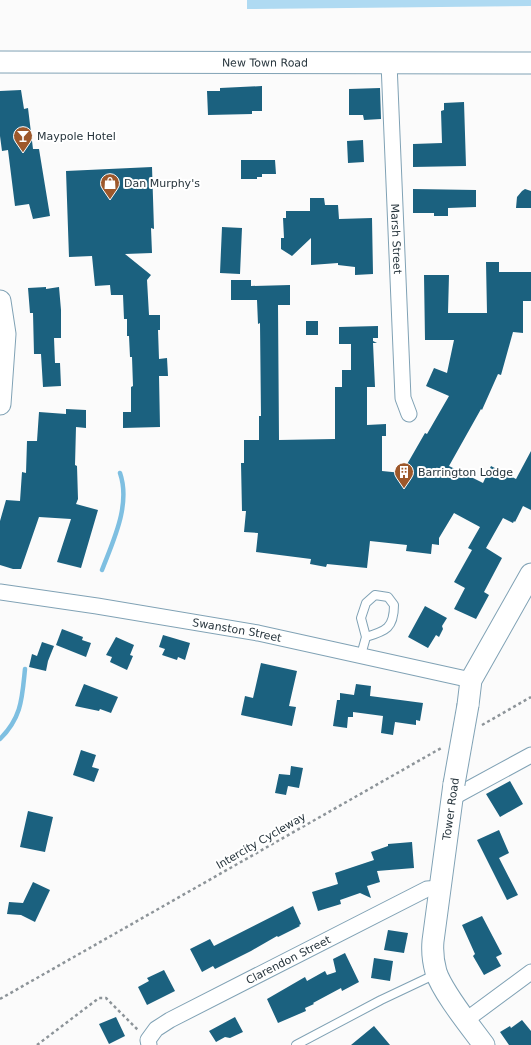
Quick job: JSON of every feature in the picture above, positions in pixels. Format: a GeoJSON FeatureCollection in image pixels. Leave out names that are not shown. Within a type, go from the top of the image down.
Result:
{"type":"FeatureCollection","features":[{"type":"Feature","properties":{"kind":"street","name":"New Town Road"},"geometry":{"type":"LineString","coordinates":[[0,62],[531,64]]}},
{"type":"Feature","properties":{"kind":"street","name":"Marsh Street"},"geometry":{"type":"LineString","coordinates":[[389,63],[403,398],[409,414]]}},
{"type":"Feature","properties":{"kind":"street"},"geometry":{"type":"LineString","coordinates":[[0,301],[5,334],[0,404]]}},
{"type":"Feature","properties":{"kind":"street","name":"Tower Road"},"geometry":{"type":"LineString","coordinates":[[484,1045],[447,993],[437,974],[432,955],[433,941],[453,791],[472,680],[531,574]]}},
{"type":"Feature","properties":{"kind":"street","name":"Swanston Street"},"geometry":{"type":"LineString","coordinates":[[0,592],[97,606],[258,633],[472,680]]}},
{"type":"Feature","properties":{"kind":"street"},"geometry":{"type":"LineString","coordinates":[[453,791],[531,755]]}},
{"type":"Feature","properties":{"kind":"street","name":"Clarendon Street"},"geometry":{"type":"LineString","coordinates":[[148,1042],[156,1029],[177,1016],[427,889],[440,888]]}},
{"type":"Feature","properties":{"kind":"street"},"geometry":{"type":"LineString","coordinates":[[466,1020],[531,972]]}},
{"type":"Feature","properties":{"kind":"lane"},"geometry":{"type":"LineString","coordinates":[[361,655],[366,637],[361,618],[366,603],[375,595],[388,597],[394,605],[394,617],[387,629],[366,637]]}},
{"type":"Feature","properties":{"kind":"lane"},"geometry":{"type":"LineString","coordinates":[[296,1045],[381,1000],[437,974]]}},
{"type":"Feature","properties":{"kind":"path"},"geometry":{"type":"LineString","coordinates":[[480,726],[531,697]]}},
{"type":"Feature","properties":{"kind":"path","name":"Intercity Cycleway"},"geometry":{"type":"LineString","coordinates":[[0,999],[446,746]]}},
{"type":"Feature","properties":{"kind":"path"},"geometry":{"type":"LineString","coordinates":[[38,1045],[100,998],[106,998],[148,1042]]}},
{"type":"Feature","properties":{"kind":"shaded area"},"geometry":{"type":"Polygon","coordinates":[[[247,0],[531,0],[531,6],[247,9],[247,0]]]}},
{"type":"Feature","properties":{"kind":"building"},"geometry":{"type":"Polygon","coordinates":[[[262,86],[262,111],[252,111],[252,114],[208,115],[207,91],[220,91],[220,88],[262,86]]]}},
{"type":"Feature","properties":{"kind":"building"},"geometry":{"type":"Polygon","coordinates":[[[380,88],[381,119],[364,120],[363,115],[349,115],[349,89],[380,88]]]}},
{"type":"Feature","properties":{"kind":"building","name":"Maypole Hotel"},"geometry":{"type":"Polygon","coordinates":[[[21,90],[24,109],[28,108],[33,149],[39,149],[50,216],[33,219],[29,204],[15,206],[8,150],[2,151],[0,136],[0,91],[21,90]]]}},
{"type":"Feature","properties":{"kind":"building"},"geometry":{"type":"Polygon","coordinates":[[[464,102],[466,166],[413,167],[413,144],[442,143],[441,111],[444,110],[444,103],[464,102]]]}},
{"type":"Feature","properties":{"kind":"building"},"geometry":{"type":"Polygon","coordinates":[[[363,140],[364,162],[348,163],[347,141],[363,140]]]}},
{"type":"Feature","properties":{"kind":"building"},"geometry":{"type":"Polygon","coordinates":[[[241,160],[275,160],[276,174],[262,174],[262,177],[257,177],[257,179],[241,179],[241,160]]]}},
{"type":"Feature","properties":{"kind":"building"},"geometry":{"type":"Polygon","coordinates":[[[152,167],[154,229],[151,228],[152,253],[125,254],[151,275],[147,280],[149,315],[160,315],[160,330],[158,330],[159,359],[167,358],[168,376],[159,376],[160,427],[123,428],[123,412],[131,412],[131,387],[133,386],[132,357],[130,357],[129,336],[127,336],[127,319],[124,319],[123,295],[111,295],[110,285],[95,286],[92,256],[69,257],[66,171],[152,167]]]}},
{"type":"Feature","properties":{"kind":"building"},"geometry":{"type":"Polygon","coordinates":[[[413,189],[476,190],[476,207],[448,208],[448,216],[434,216],[434,213],[413,213],[413,189]]]}},
{"type":"Feature","properties":{"kind":"building"},"geometry":{"type":"Polygon","coordinates":[[[525,189],[531,191],[531,208],[516,208],[517,197],[525,189]]]}},
{"type":"Feature","properties":{"kind":"building"},"geometry":{"type":"Polygon","coordinates":[[[310,198],[324,198],[325,205],[338,205],[339,219],[372,218],[373,274],[355,275],[355,267],[338,265],[338,263],[311,265],[311,238],[292,256],[281,249],[281,238],[284,238],[283,218],[286,218],[286,211],[310,211],[310,198]]]}},
{"type":"Feature","properties":{"kind":"building"},"geometry":{"type":"Polygon","coordinates":[[[222,227],[242,228],[240,274],[220,273],[222,227]]]}},
{"type":"Feature","properties":{"kind":"building"},"geometry":{"type":"Polygon","coordinates":[[[486,262],[499,262],[499,272],[531,272],[531,301],[523,301],[523,333],[513,332],[501,375],[498,374],[482,410],[481,409],[449,466],[483,483],[491,466],[516,479],[531,451],[531,510],[523,506],[515,522],[514,521],[513,523],[503,518],[486,548],[502,558],[484,592],[489,595],[476,619],[454,609],[465,588],[454,582],[472,550],[468,548],[480,527],[454,513],[439,538],[439,545],[432,544],[431,554],[406,551],[407,545],[370,541],[367,568],[327,564],[326,567],[310,564],[311,559],[256,552],[258,533],[244,532],[246,511],[242,511],[241,463],[244,463],[244,440],[259,440],[259,416],[261,416],[260,323],[258,324],[257,300],[231,300],[231,280],[251,280],[251,286],[290,285],[290,305],[278,305],[279,440],[335,439],[335,387],[342,387],[342,370],[351,370],[351,344],[339,344],[339,327],[378,326],[378,338],[373,338],[373,341],[377,343],[373,343],[375,387],[367,387],[367,425],[386,424],[386,436],[382,436],[382,471],[402,473],[425,433],[427,434],[449,396],[426,386],[434,368],[447,373],[454,340],[425,340],[424,275],[449,275],[448,313],[487,313],[486,262]]]}},
{"type":"Feature","properties":{"kind":"building"},"geometry":{"type":"Polygon","coordinates":[[[46,287],[46,289],[59,287],[61,338],[54,338],[55,363],[60,363],[61,386],[43,387],[41,354],[34,354],[33,313],[30,313],[28,288],[46,287]]]}},
{"type":"Feature","properties":{"kind":"building"},"geometry":{"type":"Polygon","coordinates":[[[306,321],[318,321],[318,335],[306,335],[306,321]]]}},
{"type":"Feature","properties":{"kind":"building"},"geometry":{"type":"Polygon","coordinates":[[[66,409],[86,410],[86,428],[76,427],[75,465],[77,466],[78,499],[76,504],[98,510],[81,568],[57,562],[71,519],[39,517],[21,569],[13,569],[0,565],[0,521],[6,500],[20,501],[22,472],[26,473],[27,441],[37,441],[39,412],[66,414],[66,409]]]}},
{"type":"Feature","properties":{"kind":"building"},"geometry":{"type":"Polygon","coordinates":[[[425,606],[447,618],[442,626],[443,629],[439,637],[436,635],[428,648],[408,637],[425,606]]]}},
{"type":"Feature","properties":{"kind":"building"},"geometry":{"type":"Polygon","coordinates":[[[62,629],[83,637],[82,640],[91,643],[86,657],[56,645],[62,629]]]}},
{"type":"Feature","properties":{"kind":"building"},"geometry":{"type":"Polygon","coordinates":[[[163,635],[190,643],[185,660],[178,657],[177,660],[162,655],[165,649],[159,647],[163,635]]]}},
{"type":"Feature","properties":{"kind":"building"},"geometry":{"type":"Polygon","coordinates":[[[116,637],[134,645],[130,655],[133,656],[127,670],[110,662],[112,657],[106,655],[116,637]]]}},
{"type":"Feature","properties":{"kind":"building"},"geometry":{"type":"Polygon","coordinates":[[[42,642],[54,646],[46,671],[29,667],[32,654],[37,656],[42,642]]]}},
{"type":"Feature","properties":{"kind":"building"},"geometry":{"type":"Polygon","coordinates":[[[261,663],[297,671],[289,706],[296,707],[292,726],[241,715],[245,696],[253,698],[261,663]]]}},
{"type":"Feature","properties":{"kind":"building"},"geometry":{"type":"Polygon","coordinates":[[[84,684],[118,697],[111,713],[100,709],[99,711],[75,706],[84,684]]]}},
{"type":"Feature","properties":{"kind":"building"},"geometry":{"type":"Polygon","coordinates":[[[356,684],[371,686],[370,696],[423,703],[420,721],[416,720],[416,725],[395,722],[393,735],[381,733],[383,716],[353,712],[353,717],[348,717],[347,728],[333,726],[337,700],[340,700],[340,693],[354,695],[356,684]]]}},
{"type":"Feature","properties":{"kind":"building"},"geometry":{"type":"Polygon","coordinates":[[[81,750],[96,755],[92,767],[99,769],[94,782],[73,775],[81,750]]]}},
{"type":"Feature","properties":{"kind":"building"},"geometry":{"type":"Polygon","coordinates":[[[291,766],[303,768],[299,788],[288,786],[286,795],[275,793],[279,774],[290,775],[291,766]]]}},
{"type":"Feature","properties":{"kind":"building"},"geometry":{"type":"Polygon","coordinates":[[[510,781],[523,804],[500,817],[486,794],[510,781]]]}},
{"type":"Feature","properties":{"kind":"building"},"geometry":{"type":"Polygon","coordinates":[[[28,811],[53,817],[45,852],[20,847],[28,811]]]}},
{"type":"Feature","properties":{"kind":"building"},"geometry":{"type":"Polygon","coordinates":[[[499,830],[509,853],[499,858],[518,895],[507,900],[477,840],[499,830]]]}},
{"type":"Feature","properties":{"kind":"building"},"geometry":{"type":"Polygon","coordinates":[[[412,842],[414,868],[377,871],[380,882],[367,886],[371,898],[360,893],[340,900],[341,904],[318,911],[312,892],[338,884],[335,873],[374,860],[371,852],[388,846],[388,844],[412,842]]]}},
{"type":"Feature","properties":{"kind":"building"},"geometry":{"type":"Polygon","coordinates":[[[33,882],[50,890],[35,922],[21,915],[7,914],[9,902],[23,903],[33,882]]]}},
{"type":"Feature","properties":{"kind":"building"},"geometry":{"type":"Polygon","coordinates":[[[293,906],[301,924],[299,925],[300,926],[278,937],[277,936],[215,969],[213,966],[202,972],[190,949],[210,939],[214,946],[293,906]]]}},
{"type":"Feature","properties":{"kind":"building"},"geometry":{"type":"Polygon","coordinates":[[[482,916],[502,954],[496,957],[501,966],[484,975],[473,956],[475,954],[462,925],[482,916]]]}},
{"type":"Feature","properties":{"kind":"building"},"geometry":{"type":"Polygon","coordinates":[[[388,930],[408,933],[404,953],[384,950],[388,930]]]}},
{"type":"Feature","properties":{"kind":"building"},"geometry":{"type":"Polygon","coordinates":[[[345,953],[359,982],[342,991],[341,988],[305,1008],[306,1011],[278,1023],[267,999],[305,977],[307,981],[325,971],[327,975],[336,972],[333,959],[345,953]]]}},
{"type":"Feature","properties":{"kind":"building"},"geometry":{"type":"Polygon","coordinates":[[[374,958],[393,961],[390,981],[371,978],[374,958]]]}},
{"type":"Feature","properties":{"kind":"building"},"geometry":{"type":"Polygon","coordinates":[[[164,970],[175,991],[147,1005],[138,987],[149,981],[147,978],[164,970]]]}},
{"type":"Feature","properties":{"kind":"building"},"geometry":{"type":"Polygon","coordinates":[[[116,1017],[125,1036],[109,1044],[99,1024],[116,1017]]]}},
{"type":"Feature","properties":{"kind":"building"},"geometry":{"type":"Polygon","coordinates":[[[235,1017],[243,1032],[230,1038],[225,1037],[216,1042],[209,1031],[235,1017]]]}},
{"type":"Feature","properties":{"kind":"building"},"geometry":{"type":"Polygon","coordinates":[[[522,1020],[531,1031],[531,1045],[509,1045],[500,1032],[510,1026],[511,1028],[522,1020]]]}},
{"type":"Feature","properties":{"kind":"building"},"geometry":{"type":"Polygon","coordinates":[[[374,1026],[390,1045],[351,1045],[374,1026]]]}},
{"type":"Feature","properties":{"kind":"waterway"},"geometry":{"type":"LineString","coordinates":[[102,570],[115,535],[122,510],[123,485],[120,473]]}},
{"type":"Feature","properties":{"kind":"waterway"},"geometry":{"type":"LineString","coordinates":[[0,739],[13,723],[20,707],[25,669]]}},
{"type":"Feature","properties":{"kind":"place","name":"Maypole Hotel"},"geometry":{"type":"Point","coordinates":[23,153]}},
{"type":"Feature","properties":{"kind":"place","name":"Dan Murphy's"},"geometry":{"type":"Point","coordinates":[110,200]}},
{"type":"Feature","properties":{"kind":"place","name":"Barrington Lodge"},"geometry":{"type":"Point","coordinates":[404,489]}}]}
